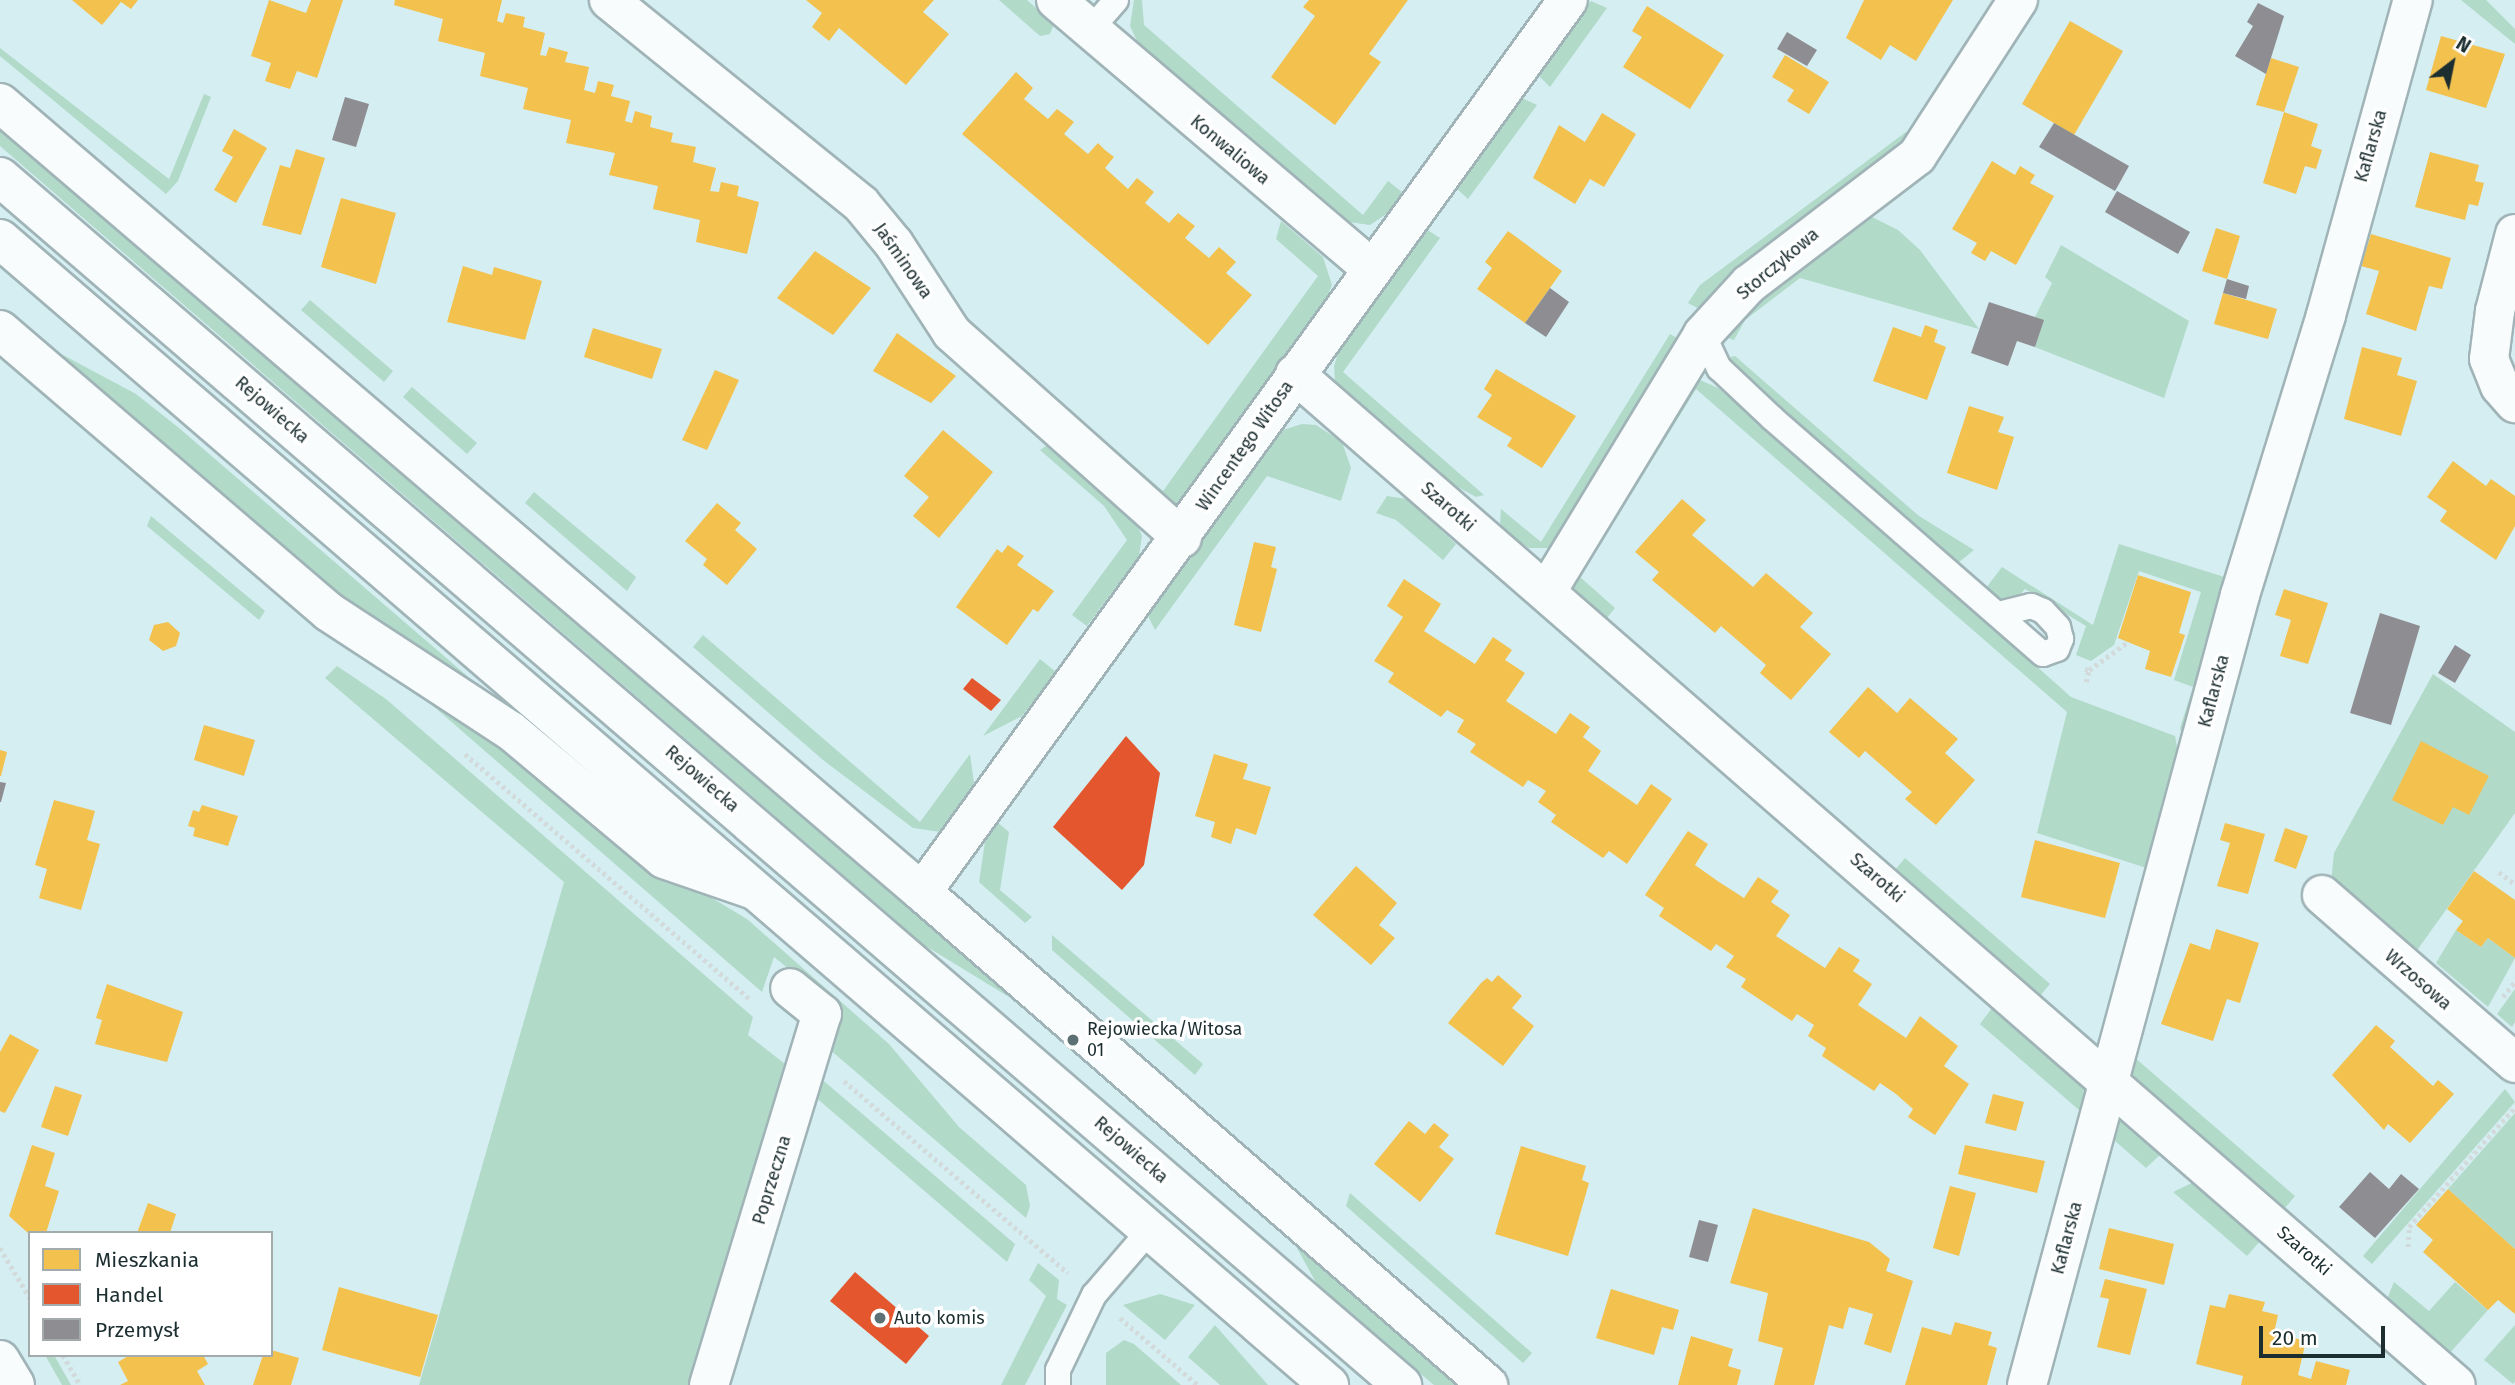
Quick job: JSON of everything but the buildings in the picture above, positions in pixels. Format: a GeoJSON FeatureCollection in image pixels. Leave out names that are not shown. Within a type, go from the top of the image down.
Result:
{"type":"FeatureCollection","features":[{"type":"Feature","properties":{"kind":"main road","name":"Jaśminowa"},"geometry":{"type":"LineString","coordinates":[[609,0],[861,204],[894,244],[952,332],[1182,538]]}},
{"type":"Feature","properties":{"kind":"main road","name":"Konwaliowa"},"geometry":{"type":"LineString","coordinates":[[1056,0],[1371,268]]}},
{"type":"Feature","properties":{"kind":"main road","name":"Wincentego Witosa"},"geometry":{"type":"LineString","coordinates":[[922,892],[1182,538],[1371,268],[1568,0]]}},
{"type":"Feature","properties":{"kind":"main road","name":"Storczykowa"},"geometry":{"type":"LineString","coordinates":[[1547,591],[1703,334],[1749,284],[1917,156],[2018,0]]}},
{"type":"Feature","properties":{"kind":"main road","name":"Kaflarska"},"geometry":{"type":"LineString","coordinates":[[2027,1385],[2107,1078],[2240,594],[2326,315],[2413,0]]}},
{"type":"Feature","properties":{"kind":"main road"},"geometry":{"type":"LineString","coordinates":[[0,103],[922,892],[1488,1385]]}},
{"type":"Feature","properties":{"kind":"main road","name":"Rejowiecka"},"geometry":{"type":"LineString","coordinates":[[0,177],[1402,1385]]}},
{"type":"Feature","properties":{"kind":"main road"},"geometry":{"type":"LineString","coordinates":[[2515,234],[2495,311],[2489,359],[2500,386],[2515,403]]}},
{"type":"Feature","properties":{"kind":"main road"},"geometry":{"type":"LineString","coordinates":[[0,239],[1329,1385]]}},
{"type":"Feature","properties":{"kind":"main road"},"geometry":{"type":"LineString","coordinates":[[0,330],[329,612],[511,731],[664,859],[751,889]]}},
{"type":"Feature","properties":{"kind":"main road","name":"Szarotki"},"geometry":{"type":"LineString","coordinates":[[1296,374],[2107,1078],[2456,1385]]}},
{"type":"Feature","properties":{"kind":"main road","name":"Wrzosowa"},"geometry":{"type":"LineString","coordinates":[[2322,895],[2515,1063]]}},
{"type":"Feature","properties":{"kind":"main road","name":"Poprzeczna"},"geometry":{"type":"LineString","coordinates":[[709,1385],[822,1014],[775,998]]}},
{"type":"Feature","properties":{"kind":"main road"},"geometry":{"type":"LineString","coordinates":[[0,1360],[15,1385]]}},
{"type":"Feature","properties":{"kind":"lane"},"geometry":{"type":"LineString","coordinates":[[1091,29],[1116,0]]}},
{"type":"Feature","properties":{"kind":"lane"},"geometry":{"type":"LineString","coordinates":[[1703,334],[1719,368],[1999,614]]}},
{"type":"Feature","properties":{"kind":"lane"},"geometry":{"type":"LineString","coordinates":[[1058,1385],[1058,1370],[1094,1295],[1150,1230]]}},
{"type":"Feature","properties":{"kind":"path"},"geometry":{"type":"LineString","coordinates":[[2086,681],[2089,670],[2129,641]]}},
{"type":"Feature","properties":{"kind":"path"},"geometry":{"type":"LineString","coordinates":[[2080,667],[2089,670]]}},
{"type":"Feature","properties":{"kind":"path"},"geometry":{"type":"LineString","coordinates":[[463,752],[775,998]]}},
{"type":"Feature","properties":{"kind":"path"},"geometry":{"type":"LineString","coordinates":[[2499,872],[2515,884]]}},
{"type":"Feature","properties":{"kind":"path"},"geometry":{"type":"LineString","coordinates":[[811,1053],[1198,1385]]}},
{"type":"Feature","properties":{"kind":"path"},"geometry":{"type":"LineString","coordinates":[[2407,1247],[2409,1227],[2515,1107]]}},
{"type":"Feature","properties":{"kind":"path"},"geometry":{"type":"LineString","coordinates":[[0,1248],[28,1295]]}},
{"type":"Feature","properties":{"kind":"path"},"geometry":{"type":"LineString","coordinates":[[64,1357],[80,1385]]}},
{"type":"Feature","properties":{"kind":"green space"},"geometry":{"type":"Polygon","coordinates":[[[999,0],[1027,0],[1054,24],[1050,34],[1040,36],[999,0]]]}},
{"type":"Feature","properties":{"kind":"green space"},"geometry":{"type":"Polygon","coordinates":[[[1134,0],[1142,0],[1144,25],[1363,215],[1388,181],[1402,192],[1388,213],[1370,225],[1349,222],[1138,43],[1130,26],[1134,0]]]}},
{"type":"Feature","properties":{"kind":"green space"},"geometry":{"type":"Polygon","coordinates":[[[2461,0],[2486,0],[2515,29],[2515,44],[2461,0]]]}},
{"type":"Feature","properties":{"kind":"green space"},"geometry":{"type":"Polygon","coordinates":[[[1591,1],[1607,8],[1550,87],[1538,75],[1591,1]]]}},
{"type":"Feature","properties":{"kind":"green space"},"geometry":{"type":"Polygon","coordinates":[[[0,48],[169,179],[204,94],[211,97],[178,181],[166,194],[0,56],[0,48]]]}},
{"type":"Feature","properties":{"kind":"green space"},"geometry":{"type":"Polygon","coordinates":[[[1520,97],[1537,105],[1468,199],[1456,188],[1520,97]]]}},
{"type":"Feature","properties":{"kind":"green space"},"geometry":{"type":"Polygon","coordinates":[[[0,117],[1027,999],[1022,1005],[924,945],[0,146],[0,117]]]}},
{"type":"Feature","properties":{"kind":"green space"},"geometry":{"type":"Polygon","coordinates":[[[1906,132],[1914,138],[1705,312],[1688,303],[1700,285],[1906,132]]]}},
{"type":"Feature","properties":{"kind":"green space"},"geometry":{"type":"Polygon","coordinates":[[[1870,216],[1898,230],[1920,250],[1979,329],[1800,278],[1745,320],[1734,340],[1728,338],[1731,326],[1834,235],[1870,216]]]}},
{"type":"Feature","properties":{"kind":"green space"},"geometry":{"type":"Polygon","coordinates":[[[1281,221],[1323,257],[1332,285],[1326,299],[1175,506],[960,315],[1163,491],[1318,276],[1276,239],[1281,221]]]}},
{"type":"Feature","properties":{"kind":"green space"},"geometry":{"type":"Polygon","coordinates":[[[1426,229],[1440,238],[1343,372],[1484,495],[1476,497],[1445,480],[1335,382],[1334,366],[1342,342],[1426,229]]]}},
{"type":"Feature","properties":{"kind":"green space"},"geometry":{"type":"Polygon","coordinates":[[[2061,245],[2189,321],[2164,398],[2035,347],[2043,321],[2035,317],[2052,283],[2045,277],[2061,245]]]}},
{"type":"Feature","properties":{"kind":"green space"},"geometry":{"type":"Polygon","coordinates":[[[310,300],[393,371],[384,382],[301,310],[310,300]]]}},
{"type":"Feature","properties":{"kind":"green space"},"geometry":{"type":"Polygon","coordinates":[[[1670,334],[1682,341],[1551,548],[1529,548],[1509,534],[1500,523],[1501,509],[1541,542],[1670,334]]]}},
{"type":"Feature","properties":{"kind":"green space"},"geometry":{"type":"Polygon","coordinates":[[[63,355],[136,394],[179,428],[494,699],[375,631],[55,365],[63,355]]]}},
{"type":"Feature","properties":{"kind":"green space"},"geometry":{"type":"Polygon","coordinates":[[[1735,356],[1919,516],[1974,550],[1958,563],[1760,391],[1736,368],[1730,357],[1735,356]]]}},
{"type":"Feature","properties":{"kind":"green space"},"geometry":{"type":"Polygon","coordinates":[[[1700,380],[1718,388],[1783,441],[2071,697],[2175,736],[2181,770],[2153,870],[2037,833],[2067,712],[1696,389],[1580,577],[1615,608],[1606,619],[1578,596],[1571,582],[1692,383],[1700,380]]]}},
{"type":"Feature","properties":{"kind":"green space"},"geometry":{"type":"Polygon","coordinates":[[[412,387],[477,443],[467,454],[403,397],[412,387]]]}},
{"type":"Feature","properties":{"kind":"green space"},"geometry":{"type":"Polygon","coordinates":[[[1302,424],[1316,425],[1342,442],[1351,468],[1341,501],[1267,476],[1155,630],[1147,614],[1280,431],[1302,424]]]}},
{"type":"Feature","properties":{"kind":"green space"},"geometry":{"type":"Polygon","coordinates":[[[1046,446],[1134,517],[1142,536],[1139,556],[1087,626],[1072,615],[1127,540],[1104,506],[1040,450],[1046,446]]]}},
{"type":"Feature","properties":{"kind":"green space"},"geometry":{"type":"Polygon","coordinates":[[[534,492],[636,577],[627,591],[525,503],[534,492]]]}},
{"type":"Feature","properties":{"kind":"green space"},"geometry":{"type":"Polygon","coordinates":[[[1387,496],[1407,499],[1456,544],[1443,560],[1396,520],[1376,513],[1387,496]]]}},
{"type":"Feature","properties":{"kind":"green space"},"geometry":{"type":"Polygon","coordinates":[[[151,516],[265,611],[259,620],[147,526],[151,516]]]}},
{"type":"Feature","properties":{"kind":"green space"},"geometry":{"type":"Polygon","coordinates":[[[2119,544],[2234,580],[2186,751],[2180,728],[2193,687],[2174,680],[2201,592],[2139,571],[2114,645],[2091,661],[2076,655],[2086,626],[2025,589],[2008,608],[1986,588],[2002,567],[2093,625],[2119,544]]]}},
{"type":"Feature","properties":{"kind":"green space"},"geometry":{"type":"Polygon","coordinates":[[[703,635],[920,822],[970,754],[974,783],[941,832],[913,828],[823,760],[693,647],[703,635]]]}},
{"type":"Feature","properties":{"kind":"green space"},"geometry":{"type":"Polygon","coordinates":[[[1040,659],[1056,672],[1022,716],[983,736],[1040,659]]]}},
{"type":"Feature","properties":{"kind":"green space"},"geometry":{"type":"Polygon","coordinates":[[[337,666],[386,699],[753,1017],[748,1035],[785,1064],[788,1081],[755,1166],[694,1385],[419,1385],[564,882],[325,678],[337,666]]]}},
{"type":"Feature","properties":{"kind":"green space"},"geometry":{"type":"Polygon","coordinates":[[[2433,674],[2515,732],[2515,813],[2413,956],[2331,882],[2334,853],[2433,674]]]}},
{"type":"Feature","properties":{"kind":"green space"},"geometry":{"type":"Polygon","coordinates":[[[401,678],[509,743],[697,889],[747,919],[889,1044],[959,1127],[1026,1185],[1030,1206],[1026,1218],[828,1048],[840,1010],[774,957],[762,992],[401,678]]]}},
{"type":"Feature","properties":{"kind":"green space"},"geometry":{"type":"Polygon","coordinates":[[[997,822],[1009,832],[1000,890],[1032,917],[1025,923],[979,882],[985,842],[997,822]]]}},
{"type":"Feature","properties":{"kind":"green space"},"geometry":{"type":"Polygon","coordinates":[[[1905,858],[2050,984],[2040,996],[1895,870],[1905,858]]]}},
{"type":"Feature","properties":{"kind":"green space"},"geometry":{"type":"Polygon","coordinates":[[[2456,930],[2481,947],[2488,938],[2515,958],[2488,1007],[2436,963],[2456,930]]]}},
{"type":"Feature","properties":{"kind":"green space"},"geometry":{"type":"Polygon","coordinates":[[[1052,935],[1203,1064],[1195,1075],[1052,950],[1052,935]]]}},
{"type":"Feature","properties":{"kind":"green space"},"geometry":{"type":"Polygon","coordinates":[[[2515,989],[2515,1022],[2512,1027],[2497,1014],[2515,989]]]}},
{"type":"Feature","properties":{"kind":"green space"},"geometry":{"type":"Polygon","coordinates":[[[1992,1008],[2091,1093],[2087,1117],[1980,1024],[1992,1008]]]}},
{"type":"Feature","properties":{"kind":"green space"},"geometry":{"type":"Polygon","coordinates":[[[2127,1051],[2295,1196],[2284,1209],[2124,1072],[2127,1051]]]}},
{"type":"Feature","properties":{"kind":"green space"},"geometry":{"type":"Polygon","coordinates":[[[819,1077],[1015,1244],[1007,1262],[813,1095],[819,1077]]]}},
{"type":"Feature","properties":{"kind":"green space"},"geometry":{"type":"Polygon","coordinates":[[[2505,1089],[2515,1102],[2372,1264],[2363,1256],[2505,1089]]]}},
{"type":"Feature","properties":{"kind":"green space"},"geometry":{"type":"Polygon","coordinates":[[[2515,1113],[2515,1249],[2448,1189],[2515,1113]]]}},
{"type":"Feature","properties":{"kind":"green space"},"geometry":{"type":"Polygon","coordinates":[[[2117,1117],[2161,1154],[2146,1168],[2106,1133],[2117,1117]]]}},
{"type":"Feature","properties":{"kind":"green space"},"geometry":{"type":"Polygon","coordinates":[[[2194,1182],[2261,1240],[2247,1256],[2173,1192],[2194,1182]]]}},
{"type":"Feature","properties":{"kind":"green space"},"geometry":{"type":"Polygon","coordinates":[[[1350,1193],[1532,1353],[1523,1363],[1346,1206],[1350,1193]]]}},
{"type":"Feature","properties":{"kind":"green space"},"geometry":{"type":"Polygon","coordinates":[[[1286,1228],[1470,1385],[1434,1385],[1319,1288],[1286,1228]]]}},
{"type":"Feature","properties":{"kind":"green space"},"geometry":{"type":"Polygon","coordinates":[[[1038,1263],[1059,1280],[1057,1299],[1067,1305],[1025,1385],[1001,1385],[1046,1296],[1029,1280],[1038,1263]]]}},
{"type":"Feature","properties":{"kind":"green space"},"geometry":{"type":"Polygon","coordinates":[[[2394,1282],[2429,1311],[2455,1282],[2488,1310],[2449,1354],[2387,1299],[2394,1282]]]}},
{"type":"Feature","properties":{"kind":"green space"},"geometry":{"type":"Polygon","coordinates":[[[1160,1294],[1195,1305],[1165,1340],[1123,1305],[1160,1294]]]}},
{"type":"Feature","properties":{"kind":"green space"},"geometry":{"type":"Polygon","coordinates":[[[1215,1325],[1268,1385],[1220,1385],[1188,1357],[1215,1325]]]}},
{"type":"Feature","properties":{"kind":"green space"},"geometry":{"type":"Polygon","coordinates":[[[2515,1325],[2515,1382],[2513,1384],[2484,1360],[2515,1325]]]}},
{"type":"Feature","properties":{"kind":"green space"},"geometry":{"type":"Polygon","coordinates":[[[1124,1340],[1134,1344],[1181,1385],[1106,1385],[1106,1353],[1124,1340]]]}},
{"type":"Feature","properties":{"kind":"green space"},"geometry":{"type":"Polygon","coordinates":[[[46,1357],[55,1357],[71,1385],[62,1385],[46,1357]]]}},
{"type":"Feature","properties":{"kind":"place","name":"Rejowiecka/Witosa 01"},"geometry":{"type":"Point","coordinates":[1073,1040]}},
{"type":"Feature","properties":{"kind":"place","name":"Auto komis"},"geometry":{"type":"Point","coordinates":[880,1318]}}]}
